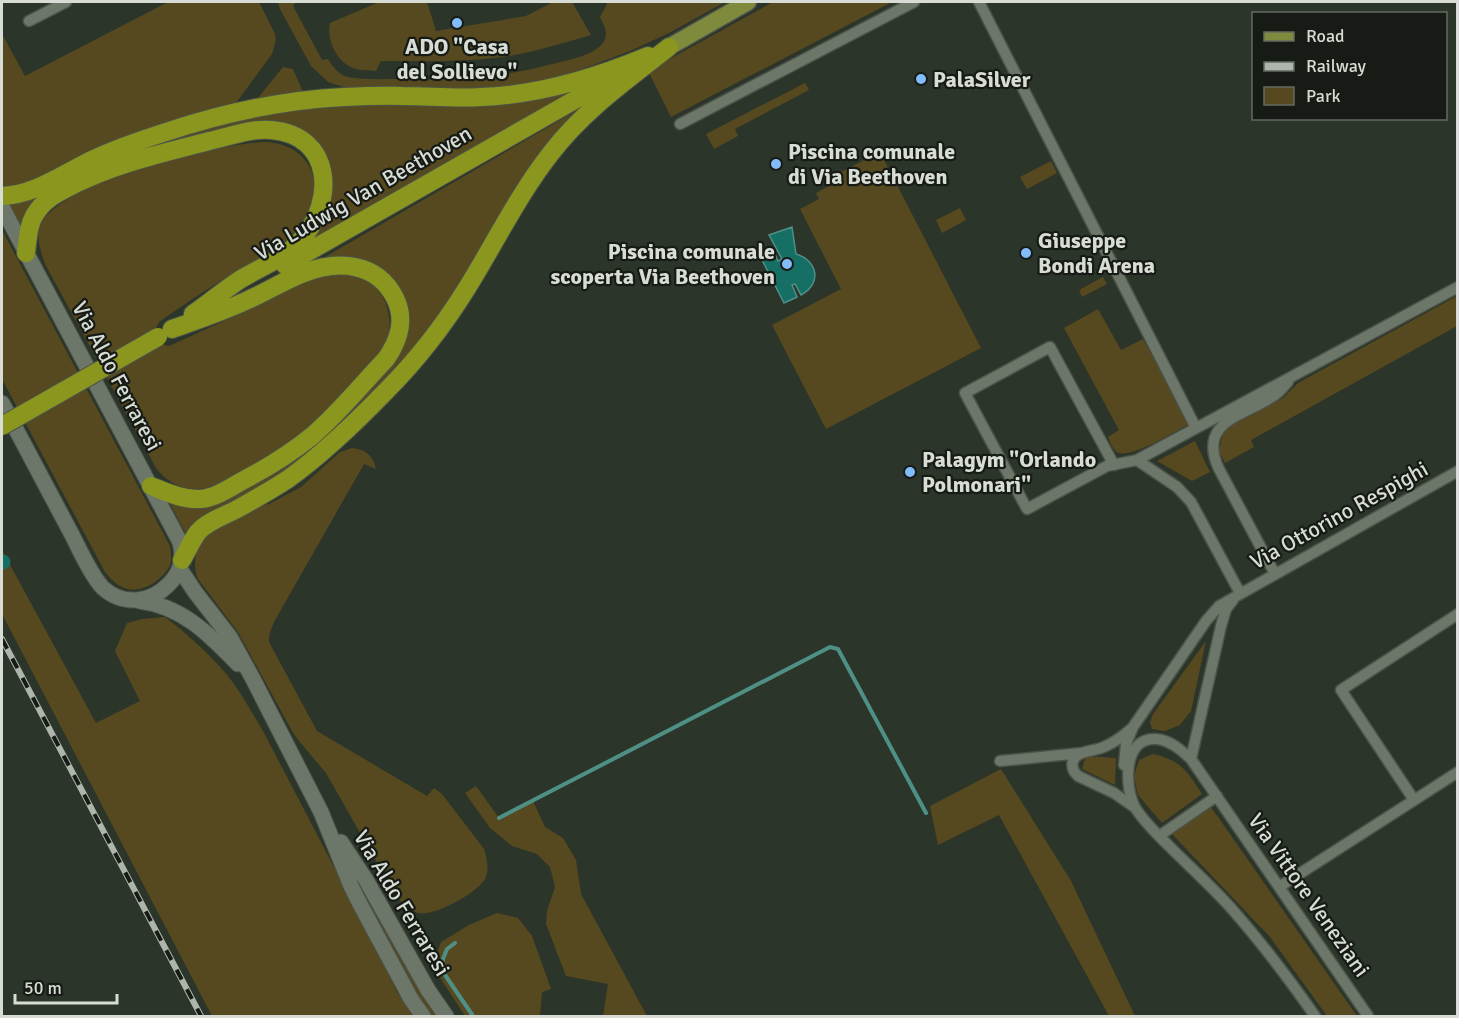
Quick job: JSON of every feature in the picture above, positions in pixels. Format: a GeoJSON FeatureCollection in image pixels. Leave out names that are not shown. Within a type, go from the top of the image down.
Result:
{"type":"FeatureCollection","features":[{"type":"Feature","properties":{"kind":"highway"},"geometry":{"type":"LineString","coordinates":[[2,196],[30,191],[96,158],[151,136],[228,115],[330,98],[382,96],[468,98],[506,95],[587,78],[669,47]]}},
{"type":"Feature","properties":{"kind":"highway"},"geometry":{"type":"LineString","coordinates":[[181,564],[203,528],[295,473],[351,426],[388,390],[444,323],[521,196],[550,153],[599,102],[669,47]]}},
{"type":"Feature","properties":{"kind":"highway","name":"Via Ludwig Van Beethoven"},"geometry":{"type":"LineString","coordinates":[[2,426],[669,47]]}},
{"type":"Feature","properties":{"kind":"highway"},"geometry":{"type":"LineString","coordinates":[[26,253],[31,225],[38,209],[51,197],[106,170],[151,155],[253,131],[281,132],[304,142],[310,147],[321,165],[324,182],[322,201],[309,230],[293,248],[239,280],[165,333]]}},
{"type":"Feature","properties":{"kind":"highway"},"geometry":{"type":"LineString","coordinates":[[151,486],[190,498],[208,498],[255,475],[305,442],[323,426],[386,358],[398,339],[401,322],[395,297],[381,278],[368,270],[342,266],[325,267],[304,273],[248,300],[165,333]]}},
{"type":"Feature","properties":{"kind":"main road","name":"Via Ludwig Van Beethoven"},"geometry":{"type":"LineString","coordinates":[[669,47],[748,2]]}},
{"type":"Feature","properties":{"kind":"main road","name":"Via Aldo Ferraresi"},"geometry":{"type":"LineString","coordinates":[[2,207],[180,542],[181,564],[195,592],[230,638],[253,679],[321,812],[360,904],[423,1017]]}},
{"type":"Feature","properties":{"kind":"main road","name":"Via Aldo Ferraresi"},"geometry":{"type":"LineString","coordinates":[[2,403],[96,578],[103,587],[126,600],[155,603],[174,610],[202,629],[253,679]]}},
{"type":"Feature","properties":{"kind":"main road"},"geometry":{"type":"LineString","coordinates":[[135,601],[164,589],[171,582],[181,564]]}},
{"type":"Feature","properties":{"kind":"main road","name":"Via Aldo Ferraresi"},"geometry":{"type":"LineString","coordinates":[[321,812],[366,880],[428,990],[446,1017]]}},
{"type":"Feature","properties":{"kind":"street"},"geometry":{"type":"LineString","coordinates":[[29,21],[66,2]]}},
{"type":"Feature","properties":{"kind":"street"},"geometry":{"type":"LineString","coordinates":[[680,124],[914,2]]}},
{"type":"Feature","properties":{"kind":"street"},"geometry":{"type":"LineString","coordinates":[[979,2],[1196,428]]}},
{"type":"Feature","properties":{"kind":"street"},"geometry":{"type":"LineString","coordinates":[[1114,465],[1050,347],[965,393],[1027,509],[1107,466],[1114,465],[1137,460],[1458,287]]}},
{"type":"Feature","properties":{"kind":"street"},"geometry":{"type":"LineString","coordinates":[[1275,574],[1214,459],[1212,447],[1216,434],[1223,424],[1276,395],[1295,375]]}},
{"type":"Feature","properties":{"kind":"street"},"geometry":{"type":"LineString","coordinates":[[1137,460],[1177,487],[1191,502],[1239,593]]}},
{"type":"Feature","properties":{"kind":"street","name":"Via Ottorino Respighi"},"geometry":{"type":"LineString","coordinates":[[1127,781],[1125,754],[1133,727],[1219,606],[1458,471]]}},
{"type":"Feature","properties":{"kind":"street","name":"Via Ottorino Respighi"},"geometry":{"type":"LineString","coordinates":[[1191,759],[1223,617],[1229,604],[1239,593]]}},
{"type":"Feature","properties":{"kind":"street"},"geometry":{"type":"LineString","coordinates":[[1414,800],[1341,690],[1458,614]]}},
{"type":"Feature","properties":{"kind":"street","name":"Via Ottorino Respighi"},"geometry":{"type":"LineString","coordinates":[[1000,761],[1082,753],[1103,748],[1118,740],[1133,727]]}},
{"type":"Feature","properties":{"kind":"street","name":"Via Vittore Veneziani"},"geometry":{"type":"LineString","coordinates":[[1127,781],[1131,757],[1138,747],[1150,740],[1157,739],[1172,744],[1191,759],[1368,1017]]}},
{"type":"Feature","properties":{"kind":"street"},"geometry":{"type":"LineString","coordinates":[[1082,753],[1072,761],[1073,772],[1090,783],[1114,793],[1137,809]]}},
{"type":"Feature","properties":{"kind":"street"},"geometry":{"type":"LineString","coordinates":[[1279,887],[1458,772]]}},
{"type":"Feature","properties":{"kind":"street"},"geometry":{"type":"LineString","coordinates":[[1127,781],[1132,801],[1137,809],[1159,836],[1231,908],[1296,988],[1315,1017]]}},
{"type":"Feature","properties":{"kind":"street"},"geometry":{"type":"LineString","coordinates":[[1159,836],[1216,796]]}},
{"type":"Feature","properties":{"kind":"green space"},"geometry":{"type":"Polygon","coordinates":[[[168,2],[259,2],[276,40],[272,54],[231,110],[23,189],[6,190],[2,187],[2,34],[25,76],[168,2]]]}},
{"type":"Feature","properties":{"kind":"green space"},"geometry":{"type":"Polygon","coordinates":[[[278,2],[296,2],[293,6],[322,60],[328,59],[342,74],[367,79],[429,79],[507,74],[557,63],[591,52],[602,44],[606,36],[606,30],[600,17],[606,2],[725,2],[669,33],[630,51],[572,73],[536,83],[503,88],[379,90],[347,88],[328,82],[311,66],[278,2]]]}},
{"type":"Feature","properties":{"kind":"green space"},"geometry":{"type":"Polygon","coordinates":[[[379,2],[427,2],[436,31],[526,16],[553,2],[572,2],[591,35],[534,51],[498,58],[381,61],[376,71],[356,69],[344,62],[335,51],[330,37],[330,23],[379,2]]]}},
{"type":"Feature","properties":{"kind":"green space"},"geometry":{"type":"Polygon","coordinates":[[[773,2],[892,2],[671,117],[648,71],[773,2]]]}},
{"type":"Feature","properties":{"kind":"green space"},"geometry":{"type":"Polygon","coordinates":[[[283,67],[293,69],[305,97],[253,104],[283,67]]]}},
{"type":"Feature","properties":{"kind":"green space"},"geometry":{"type":"Polygon","coordinates":[[[596,79],[310,243],[330,185],[290,129],[95,170],[23,229],[8,204],[109,157],[262,113],[596,79]]]}},
{"type":"Feature","properties":{"kind":"green space"},"geometry":{"type":"Polygon","coordinates":[[[805,83],[809,90],[735,129],[738,136],[714,149],[706,134],[805,83]]]}},
{"type":"Feature","properties":{"kind":"green space"},"geometry":{"type":"Polygon","coordinates":[[[588,104],[450,302],[381,388],[299,463],[188,538],[169,502],[195,508],[237,491],[393,359],[404,299],[394,280],[378,266],[360,258],[340,257],[313,264],[588,104]]]}},
{"type":"Feature","properties":{"kind":"green space"},"geometry":{"type":"Polygon","coordinates":[[[265,142],[279,144],[297,152],[311,171],[314,195],[304,223],[283,243],[204,291],[159,322],[155,330],[159,341],[169,346],[237,315],[304,279],[320,275],[345,274],[366,280],[381,293],[388,312],[389,334],[375,360],[302,433],[222,482],[205,488],[185,488],[169,481],[156,468],[45,264],[39,242],[40,225],[59,205],[96,183],[121,172],[226,147],[265,142]]]}},
{"type":"Feature","properties":{"kind":"green space"},"geometry":{"type":"Polygon","coordinates":[[[880,152],[981,348],[826,429],[772,325],[841,289],[800,209],[819,199],[816,193],[842,179],[839,173],[880,152]]]}},
{"type":"Feature","properties":{"kind":"green space"},"geometry":{"type":"Polygon","coordinates":[[[1051,161],[1057,173],[1027,189],[1020,177],[1051,161]]]}},
{"type":"Feature","properties":{"kind":"green space"},"geometry":{"type":"Polygon","coordinates":[[[960,208],[966,220],[942,233],[936,220],[960,208]]]}},
{"type":"Feature","properties":{"kind":"green space"},"geometry":{"type":"Polygon","coordinates":[[[2,230],[170,546],[170,565],[158,580],[146,587],[127,589],[117,584],[105,572],[2,379],[2,230]]]}},
{"type":"Feature","properties":{"kind":"green space"},"geometry":{"type":"Polygon","coordinates":[[[1103,277],[1107,284],[1082,297],[1079,290],[1103,277]]]}},
{"type":"Feature","properties":{"kind":"green space"},"geometry":{"type":"Polygon","coordinates":[[[1457,296],[1457,326],[1251,440],[1254,447],[1225,463],[1219,451],[1224,430],[1283,398],[1298,383],[1457,296]]]}},
{"type":"Feature","properties":{"kind":"green space"},"geometry":{"type":"Polygon","coordinates":[[[1098,309],[1121,350],[1143,339],[1189,424],[1133,452],[1119,453],[1113,448],[1108,437],[1119,430],[1064,328],[1098,309]]]}},
{"type":"Feature","properties":{"kind":"green space"},"geometry":{"type":"Polygon","coordinates":[[[1195,441],[1210,472],[1192,481],[1157,461],[1195,441]]]}},
{"type":"Feature","properties":{"kind":"green space"},"geometry":{"type":"Polygon","coordinates":[[[352,448],[368,454],[376,469],[364,464],[274,622],[269,642],[317,731],[427,796],[434,788],[442,794],[484,849],[487,870],[482,883],[456,902],[425,913],[412,910],[396,896],[326,773],[292,731],[238,632],[198,579],[195,567],[197,551],[204,536],[252,508],[269,504],[301,487],[340,452],[352,448]]]}},
{"type":"Feature","properties":{"kind":"green space"},"geometry":{"type":"Polygon","coordinates":[[[2,550],[96,723],[140,701],[115,651],[127,623],[165,617],[221,668],[238,690],[263,731],[397,992],[414,1016],[212,1016],[2,614],[2,550]]]}},
{"type":"Feature","properties":{"kind":"green space"},"geometry":{"type":"Polygon","coordinates":[[[1206,641],[1191,711],[1180,725],[1165,731],[1152,729],[1150,722],[1153,714],[1206,641]]]}},
{"type":"Feature","properties":{"kind":"green space"},"geometry":{"type":"Polygon","coordinates":[[[1153,754],[1171,760],[1183,768],[1202,794],[1162,823],[1138,795],[1134,776],[1139,760],[1153,754]]]}},
{"type":"Feature","properties":{"kind":"green space"},"geometry":{"type":"Polygon","coordinates":[[[1086,756],[1116,758],[1115,785],[1082,769],[1086,756]]]}},
{"type":"Feature","properties":{"kind":"green space"},"geometry":{"type":"Polygon","coordinates":[[[1001,769],[1071,881],[1135,1016],[1109,1016],[999,815],[938,845],[930,806],[1001,769]]]}},
{"type":"Feature","properties":{"kind":"green space"},"geometry":{"type":"Polygon","coordinates":[[[476,786],[499,818],[533,801],[545,827],[563,838],[576,860],[581,894],[647,1016],[603,1016],[608,984],[566,976],[546,924],[547,911],[555,887],[550,867],[537,854],[512,846],[490,828],[465,793],[476,786]]]}},
{"type":"Feature","properties":{"kind":"green space"},"geometry":{"type":"Polygon","coordinates":[[[1211,807],[1357,1016],[1327,1016],[1270,937],[1172,834],[1211,807]]]}},
{"type":"Feature","properties":{"kind":"green space"},"geometry":{"type":"Polygon","coordinates":[[[362,884],[415,983],[437,1016],[430,1016],[417,998],[356,888],[362,884]]]}},
{"type":"Feature","properties":{"kind":"green space"},"geometry":{"type":"Polygon","coordinates":[[[497,913],[518,918],[532,936],[551,989],[542,992],[540,1016],[465,1016],[437,973],[434,961],[441,942],[469,925],[497,913]]]}},
{"type":"Feature","properties":{"kind":"water","name":"Piscina comunale scoperta Via Beethoven"},"geometry":{"type":"Polygon","coordinates":[[[792,227],[796,254],[813,266],[815,278],[808,290],[801,295],[795,284],[792,285],[797,297],[784,303],[761,258],[774,252],[778,261],[782,259],[769,235],[792,227]]]}},
{"type":"Feature","properties":{"kind":"waterway"},"geometry":{"type":"LineString","coordinates":[[499,818],[830,647],[838,649],[926,813]]}},
{"type":"Feature","properties":{"kind":"waterway"},"geometry":{"type":"LineString","coordinates":[[455,943],[447,949],[443,959],[443,972],[473,1016]]}},
{"type":"Feature","properties":{"kind":"railway"},"geometry":{"type":"LineString","coordinates":[[2,639],[201,1016]]}},
{"type":"Feature","properties":{"kind":"place","name":"ADO \"Casa del Sollievo\""},"geometry":{"type":"Point","coordinates":[457,23]}},
{"type":"Feature","properties":{"kind":"place","name":"PalaSilver"},"geometry":{"type":"Point","coordinates":[921,79]}},
{"type":"Feature","properties":{"kind":"place","name":"Piscina comunale di Via Beethoven"},"geometry":{"type":"Point","coordinates":[776,164]}},
{"type":"Feature","properties":{"kind":"place","name":"Giuseppe Bondi Arena"},"geometry":{"type":"Point","coordinates":[1026,253]}},
{"type":"Feature","properties":{"kind":"place","name":"Piscina comunale scoperta Via Beethoven"},"geometry":{"type":"Point","coordinates":[787,264]}},
{"type":"Feature","properties":{"kind":"place","name":"Palagym \"Orlando Polmonari\""},"geometry":{"type":"Point","coordinates":[910,472]}}]}
